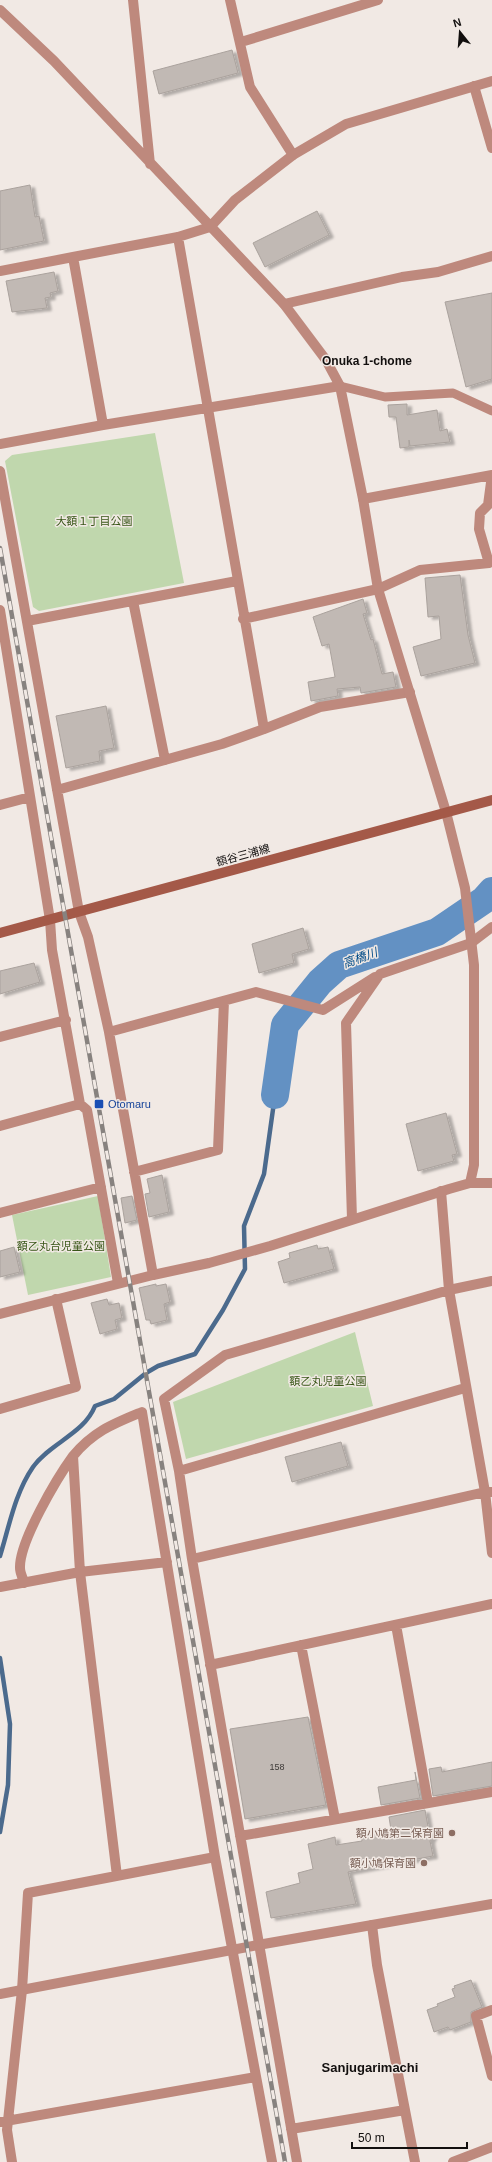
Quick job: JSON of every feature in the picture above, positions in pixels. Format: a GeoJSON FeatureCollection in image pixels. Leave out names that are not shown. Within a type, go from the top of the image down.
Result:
{"type":"FeatureCollection","features":[{"type":"Feature","properties":{"kind":"main road","name":"額谷三浦線"},"geometry":{"type":"LineString","coordinates":[[0,933],[492,800]]}},
{"type":"Feature","properties":{"kind":"street"},"geometry":{"type":"LineString","coordinates":[[133,0],[150,164]]}},
{"type":"Feature","properties":{"kind":"street"},"geometry":{"type":"LineString","coordinates":[[230,0],[241,42],[250,87],[293,155]]}},
{"type":"Feature","properties":{"kind":"street"},"geometry":{"type":"LineString","coordinates":[[241,42],[378,0]]}},
{"type":"Feature","properties":{"kind":"street"},"geometry":{"type":"LineString","coordinates":[[0,10],[54,61],[284,304],[326,360],[340,386],[363,499],[378,589],[446,812],[465,888],[474,965],[474,1165],[470,1184]]}},
{"type":"Feature","properties":{"kind":"street"},"geometry":{"type":"LineString","coordinates":[[0,271],[178,237],[210,227],[235,200],[293,155],[346,124],[492,81]]}},
{"type":"Feature","properties":{"kind":"street"},"geometry":{"type":"LineString","coordinates":[[474,86],[492,148]]}},
{"type":"Feature","properties":{"kind":"street"},"geometry":{"type":"LineString","coordinates":[[178,237],[236,581],[264,729]]}},
{"type":"Feature","properties":{"kind":"street"},"geometry":{"type":"LineString","coordinates":[[284,304],[402,277],[438,272],[492,256]]}},
{"type":"Feature","properties":{"kind":"street"},"geometry":{"type":"LineString","coordinates":[[73,258],[103,425]]}},
{"type":"Feature","properties":{"kind":"street"},"geometry":{"type":"LineString","coordinates":[[0,444],[103,425],[340,386]]}},
{"type":"Feature","properties":{"kind":"street"},"geometry":{"type":"LineString","coordinates":[[0,471],[79,912],[88,937],[109,1032],[153,1275]]}},
{"type":"Feature","properties":{"kind":"street"},"geometry":{"type":"LineString","coordinates":[[243,619],[378,589],[420,570],[490,563],[479,529],[480,513],[488,505],[492,476],[363,499]]}},
{"type":"Feature","properties":{"kind":"street"},"geometry":{"type":"LineString","coordinates":[[27,621],[236,581]]}},
{"type":"Feature","properties":{"kind":"street"},"geometry":{"type":"LineString","coordinates":[[133,601],[164,760]]}},
{"type":"Feature","properties":{"kind":"street"},"geometry":{"type":"LineString","coordinates":[[0,610],[50,920],[52,950],[66,1020],[80,1104],[87,1110],[118,1283]]}},
{"type":"Feature","properties":{"kind":"street"},"geometry":{"type":"LineString","coordinates":[[57,790],[222,744],[320,707],[410,692]]}},
{"type":"Feature","properties":{"kind":"street"},"geometry":{"type":"LineString","coordinates":[[0,805],[30,797]]}},
{"type":"Feature","properties":{"kind":"street"},"geometry":{"type":"LineString","coordinates":[[109,1032],[256,992],[323,1010],[380,974],[471,943],[492,927]]}},
{"type":"Feature","properties":{"kind":"street"},"geometry":{"type":"LineString","coordinates":[[352,1219],[346,1023],[380,974]]}},
{"type":"Feature","properties":{"kind":"street"},"geometry":{"type":"LineString","coordinates":[[134,1172],[218,1150],[224,1001]]}},
{"type":"Feature","properties":{"kind":"street"},"geometry":{"type":"LineString","coordinates":[[0,1037],[66,1020]]}},
{"type":"Feature","properties":{"kind":"street"},"geometry":{"type":"LineString","coordinates":[[0,1126],[80,1104]]}},
{"type":"Feature","properties":{"kind":"street"},"geometry":{"type":"LineString","coordinates":[[0,1314],[118,1283],[224,1259],[270,1246],[441,1191],[470,1184],[492,1183]]}},
{"type":"Feature","properties":{"kind":"street"},"geometry":{"type":"LineString","coordinates":[[0,1213],[101,1187]]}},
{"type":"Feature","properties":{"kind":"street"},"geometry":{"type":"LineString","coordinates":[[441,1191],[449,1290],[465,1388],[488,1492],[492,1553]]}},
{"type":"Feature","properties":{"kind":"street"},"geometry":{"type":"LineString","coordinates":[[297,2162],[210,1665],[179,1471],[164,1399],[225,1355],[449,1290],[492,1281]]}},
{"type":"Feature","properties":{"kind":"street"},"geometry":{"type":"LineString","coordinates":[[0,1409],[76,1387],[56,1300]]}},
{"type":"Feature","properties":{"kind":"street"},"geometry":{"type":"LineString","coordinates":[[179,1471],[465,1388]]}},
{"type":"Feature","properties":{"kind":"street"},"geometry":{"type":"LineString","coordinates":[[21,1583],[20,1567],[27,1539],[57,1479],[73,1456],[86,1440],[112,1424],[142,1412],[215,1857],[272,2162]]}},
{"type":"Feature","properties":{"kind":"street"},"geometry":{"type":"LineString","coordinates":[[73,1456],[80,1572],[117,1876]]}},
{"type":"Feature","properties":{"kind":"street"},"geometry":{"type":"LineString","coordinates":[[192,1559],[488,1492]]}},
{"type":"Feature","properties":{"kind":"street"},"geometry":{"type":"LineString","coordinates":[[0,1587],[80,1572],[167,1562]]}},
{"type":"Feature","properties":{"kind":"street"},"geometry":{"type":"LineString","coordinates":[[210,1665],[492,1604]]}},
{"type":"Feature","properties":{"kind":"street"},"geometry":{"type":"LineString","coordinates":[[396,1625],[428,1803]]}},
{"type":"Feature","properties":{"kind":"street"},"geometry":{"type":"LineString","coordinates":[[301,1645],[335,1819]]}},
{"type":"Feature","properties":{"kind":"street"},"geometry":{"type":"LineString","coordinates":[[240,1836],[492,1792]]}},
{"type":"Feature","properties":{"kind":"street"},"geometry":{"type":"LineString","coordinates":[[12,2162],[7,2130],[4,2122],[22,1990],[28,1893],[215,1857]]}},
{"type":"Feature","properties":{"kind":"street"},"geometry":{"type":"LineString","coordinates":[[0,1994],[233,1951],[258,1945],[492,1904]]}},
{"type":"Feature","properties":{"kind":"street"},"geometry":{"type":"LineString","coordinates":[[372,1925],[377,1965],[414,2162]]}},
{"type":"Feature","properties":{"kind":"street"},"geometry":{"type":"LineString","coordinates":[[492,2010],[476,2016],[492,2076]]}},
{"type":"Feature","properties":{"kind":"street"},"geometry":{"type":"LineString","coordinates":[[4,2122],[256,2078]]}},
{"type":"Feature","properties":{"kind":"street"},"geometry":{"type":"LineString","coordinates":[[291,2129],[405,2110]]}},
{"type":"Feature","properties":{"kind":"street"},"geometry":{"type":"LineString","coordinates":[[453,2162],[492,2147]]}},
{"type":"Feature","properties":{"kind":"lane"},"geometry":{"type":"LineString","coordinates":[[340,386],[385,397],[453,393],[492,411]]}},
{"type":"Feature","properties":{"kind":"green space","name":"大額１丁目公園"},"geometry":{"type":"Polygon","coordinates":[[[155,433],[184,583],[39,611],[33,607],[5,461],[12,455],[155,433]]]}},
{"type":"Feature","properties":{"kind":"green space","name":"額乙丸台児童公園"},"geometry":{"type":"Polygon","coordinates":[[[98,1196],[111,1277],[28,1295],[12,1215],[98,1196]]]}},
{"type":"Feature","properties":{"kind":"green space","name":"額乙丸児童公園"},"geometry":{"type":"Polygon","coordinates":[[[355,1332],[373,1406],[186,1459],[173,1402],[355,1332]]]}},
{"type":"Feature","properties":{"kind":"building"},"geometry":{"type":"Polygon","coordinates":[[[232,50],[238,73],[159,94],[153,71],[232,50]]]}},
{"type":"Feature","properties":{"kind":"building"},"geometry":{"type":"Polygon","coordinates":[[[30,185],[35,217],[39,216],[44,241],[0,250],[0,191],[30,185]]]}},
{"type":"Feature","properties":{"kind":"building"},"geometry":{"type":"Polygon","coordinates":[[[317,211],[329,235],[265,267],[253,243],[317,211]]]}},
{"type":"Feature","properties":{"kind":"building"},"geometry":{"type":"Polygon","coordinates":[[[54,272],[58,291],[50,293],[51,297],[45,298],[47,308],[12,312],[6,281],[54,272]]]}},
{"type":"Feature","properties":{"kind":"building"},"geometry":{"type":"Polygon","coordinates":[[[492,293],[492,379],[466,387],[445,302],[492,293]]]}},
{"type":"Feature","properties":{"kind":"building"},"geometry":{"type":"Polygon","coordinates":[[[407,404],[407,415],[437,410],[440,431],[447,429],[450,442],[410,446],[409,440],[409,447],[400,448],[396,417],[389,417],[388,405],[407,404]]]}},
{"type":"Feature","properties":{"kind":"building"},"geometry":{"type":"Polygon","coordinates":[[[460,575],[468,635],[475,663],[421,676],[413,647],[441,639],[439,616],[428,617],[425,578],[460,575]]]}},
{"type":"Feature","properties":{"kind":"building"},"geometry":{"type":"Polygon","coordinates":[[[363,599],[367,613],[363,614],[371,640],[373,639],[382,674],[393,672],[396,687],[361,693],[360,687],[337,689],[338,696],[311,701],[308,682],[335,677],[329,644],[322,646],[313,617],[363,599]]]}},
{"type":"Feature","properties":{"kind":"building"},"geometry":{"type":"Polygon","coordinates":[[[106,706],[114,748],[99,751],[100,761],[66,768],[56,716],[106,706]]]}},
{"type":"Feature","properties":{"kind":"building"},"geometry":{"type":"Polygon","coordinates":[[[303,928],[309,949],[292,954],[294,963],[259,973],[252,944],[303,928]]]}},
{"type":"Feature","properties":{"kind":"building"},"geometry":{"type":"Polygon","coordinates":[[[34,963],[40,982],[0,994],[0,971],[34,963]]]}},
{"type":"Feature","properties":{"kind":"building"},"geometry":{"type":"Polygon","coordinates":[[[446,1113],[457,1154],[452,1155],[454,1161],[418,1171],[406,1124],[446,1113]]]}},
{"type":"Feature","properties":{"kind":"building"},"geometry":{"type":"Polygon","coordinates":[[[162,1175],[169,1212],[149,1217],[145,1194],[150,1193],[147,1179],[162,1175]]]}},
{"type":"Feature","properties":{"kind":"building"},"geometry":{"type":"Polygon","coordinates":[[[132,1196],[137,1220],[125,1223],[121,1198],[132,1196]]]}},
{"type":"Feature","properties":{"kind":"building"},"geometry":{"type":"Polygon","coordinates":[[[317,1245],[318,1249],[328,1247],[334,1269],[284,1283],[278,1262],[290,1258],[289,1253],[317,1245]]]}},
{"type":"Feature","properties":{"kind":"building"},"geometry":{"type":"Polygon","coordinates":[[[14,1247],[20,1272],[0,1277],[0,1251],[14,1247]]]}},
{"type":"Feature","properties":{"kind":"building"},"geometry":{"type":"Polygon","coordinates":[[[156,1284],[156,1286],[166,1284],[170,1302],[164,1304],[167,1320],[151,1324],[150,1320],[146,1320],[139,1288],[156,1284]]]}},
{"type":"Feature","properties":{"kind":"building"},"geometry":{"type":"Polygon","coordinates":[[[107,1299],[109,1305],[119,1303],[122,1318],[115,1320],[117,1329],[100,1334],[91,1303],[107,1299]]]}},
{"type":"Feature","properties":{"kind":"building"},"geometry":{"type":"Polygon","coordinates":[[[341,1442],[348,1466],[292,1482],[285,1457],[341,1442]]]}},
{"type":"Feature","properties":{"kind":"building"},"geometry":{"type":"Polygon","coordinates":[[[308,1717],[326,1805],[245,1819],[230,1729],[308,1717]]]}},
{"type":"Feature","properties":{"kind":"building"},"geometry":{"type":"Polygon","coordinates":[[[492,1762],[492,1786],[433,1796],[429,1769],[441,1767],[442,1772],[492,1762]]]}},
{"type":"Feature","properties":{"kind":"building"},"geometry":{"type":"Polygon","coordinates":[[[415,1772],[420,1798],[381,1805],[378,1787],[416,1780],[415,1772]]]}},
{"type":"Feature","properties":{"kind":"building"},"geometry":{"type":"Polygon","coordinates":[[[425,1810],[429,1832],[433,1835],[430,1841],[433,1856],[348,1872],[356,1904],[271,1918],[266,1892],[300,1883],[298,1873],[313,1869],[308,1844],[335,1837],[336,1845],[362,1841],[361,1835],[391,1830],[389,1817],[425,1810]]]}},
{"type":"Feature","properties":{"kind":"building"},"geometry":{"type":"Polygon","coordinates":[[[471,1980],[482,2007],[471,2012],[471,2022],[450,2030],[448,2027],[434,2032],[427,2010],[438,2006],[437,2004],[455,1997],[452,1989],[455,1988],[454,1986],[471,1980]]]}},
{"type":"Feature","properties":{"kind":"waterway","name":"高橋川"},"geometry":{"type":"LineString","coordinates":[[275,1095],[285,1025],[320,982],[339,965],[437,932],[484,900],[492,891]]}},
{"type":"Feature","properties":{"kind":"waterway"},"geometry":{"type":"LineString","coordinates":[[0,1556],[17,1499],[27,1477],[40,1459],[83,1424],[90,1416],[95,1406],[114,1399],[146,1373],[158,1366],[195,1354],[223,1310],[245,1269],[244,1226],[264,1174],[275,1095]]}},
{"type":"Feature","properties":{"kind":"waterway"},"geometry":{"type":"LineString","coordinates":[[0,1658],[10,1724],[8,1785],[0,1832]]}},
{"type":"Feature","properties":{"kind":"railway"},"geometry":{"type":"LineString","coordinates":[[0,548],[285,2162]]}},
{"type":"Feature","properties":{"kind":"place","name":"Otomaru"},"geometry":{"type":"Point","coordinates":[99,1104]}},
{"type":"Feature","properties":{"kind":"place","name":"額小鳩第二保育園"},"geometry":{"type":"Point","coordinates":[452,1833]}},
{"type":"Feature","properties":{"kind":"place","name":"額小鳩保育園"},"geometry":{"type":"Point","coordinates":[424,1863]}},
{"type":"Feature","properties":{"kind":"district","name":"Onuka 1-chome"},"geometry":{"type":"Point","coordinates":[367,361]}},
{"type":"Feature","properties":{"kind":"district","name":"Sanjugarimachi"},"geometry":{"type":"Point","coordinates":[370,2067]}}]}
